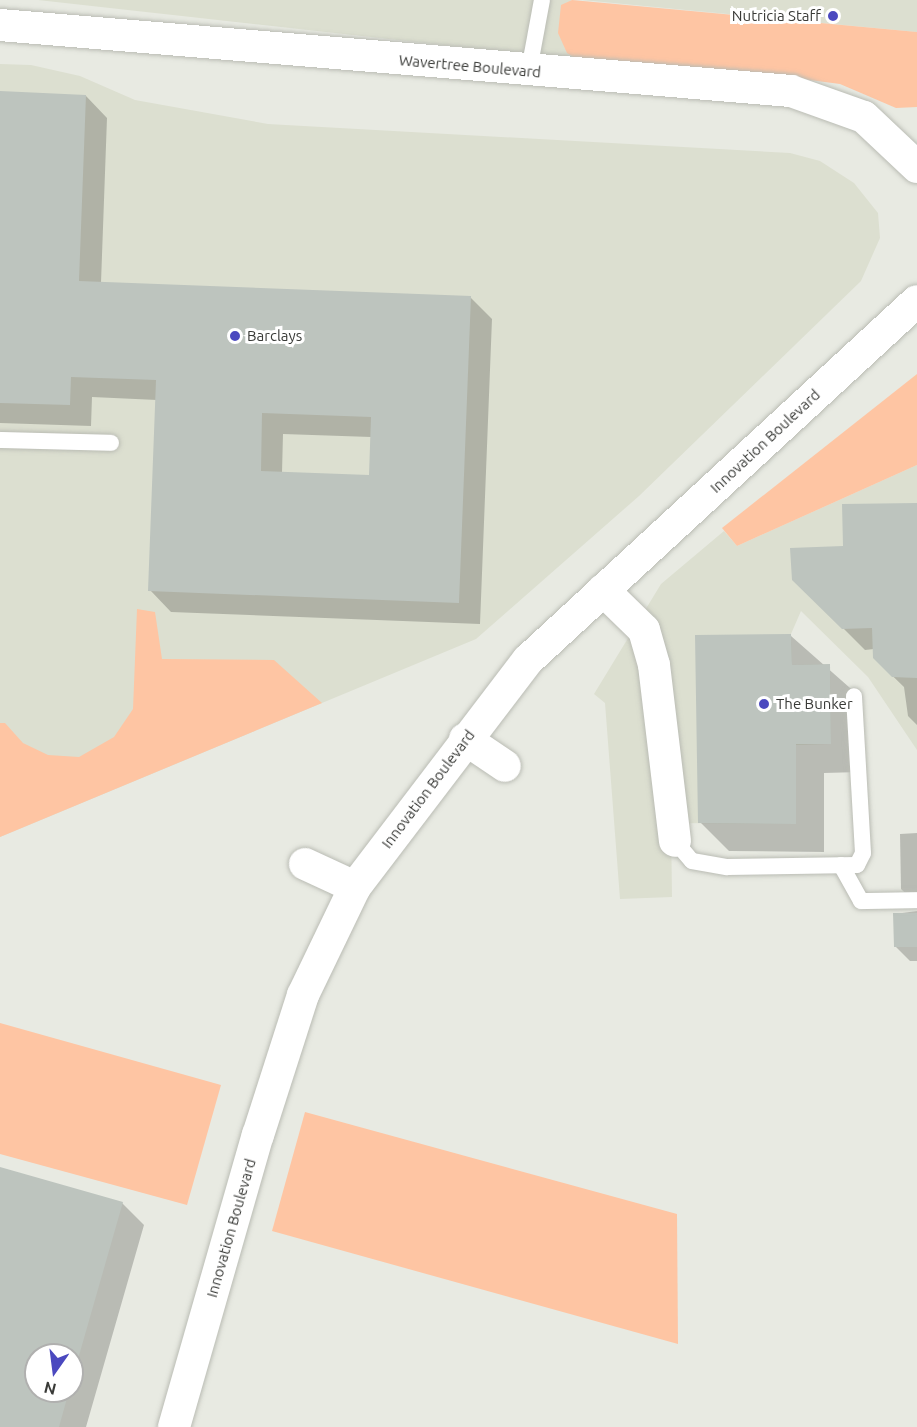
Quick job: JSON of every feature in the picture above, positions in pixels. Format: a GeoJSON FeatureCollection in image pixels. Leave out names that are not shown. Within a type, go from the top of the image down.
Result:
{"type":"FeatureCollection","features":[{"type":"Feature","properties":{"kind":"street","name":"Wavertree Boulevard"},"geometry":{"type":"LineString","coordinates":[[0,25],[791,91],[864,117],[917,167]]}},
{"type":"Feature","properties":{"kind":"street","name":"Innovation Boulevard"},"geometry":{"type":"LineString","coordinates":[[174,1427],[258,1135],[303,995],[355,887],[528,660],[917,301]]}},
{"type":"Feature","properties":{"kind":"street"},"geometry":{"type":"LineString","coordinates":[[603,590],[644,630],[654,665],[675,841]]}},
{"type":"Feature","properties":{"kind":"street"},"geometry":{"type":"LineString","coordinates":[[465,740],[505,766]]}},
{"type":"Feature","properties":{"kind":"street"},"geometry":{"type":"LineString","coordinates":[[305,864],[355,887]]}},
{"type":"Feature","properties":{"kind":"lane"},"geometry":{"type":"LineString","coordinates":[[528,70],[542,0]]}},
{"type":"Feature","properties":{"kind":"lane"},"geometry":{"type":"LineString","coordinates":[[0,440],[111,443]]}},
{"type":"Feature","properties":{"kind":"lane"},"geometry":{"type":"LineString","coordinates":[[675,841],[692,861],[727,867],[857,865],[863,853],[854,696]]}},
{"type":"Feature","properties":{"kind":"lane"},"geometry":{"type":"LineString","coordinates":[[841,865],[861,901],[917,900]]}},
{"type":"Feature","properties":{"kind":"shaded area"},"geometry":{"type":"Polygon","coordinates":[[[38,0],[572,0],[561,6],[578,60],[38,0]]]}},
{"type":"Feature","properties":{"kind":"shaded area"},"geometry":{"type":"Polygon","coordinates":[[[572,0],[917,32],[917,107],[896,108],[840,84],[740,71],[578,60],[567,53],[558,33],[561,5],[572,0]]]}},
{"type":"Feature","properties":{"kind":"shaded area","name":"Nutricia Staff"},"geometry":{"type":"Polygon","coordinates":[[[582,0],[917,0],[917,32],[582,0]]]}},
{"type":"Feature","properties":{"kind":"shaded area","name":"Barclays"},"geometry":{"type":"Polygon","coordinates":[[[0,64],[31,65],[80,76],[135,100],[268,124],[790,153],[820,161],[854,183],[878,213],[880,238],[861,281],[639,496],[476,639],[0,837],[0,64]]]}},
{"type":"Feature","properties":{"kind":"shaded area"},"geometry":{"type":"Polygon","coordinates":[[[917,374],[917,465],[737,546],[722,528],[917,374]]]}},
{"type":"Feature","properties":{"kind":"shaded area"},"geometry":{"type":"Polygon","coordinates":[[[917,465],[917,750],[868,677],[801,611],[791,634],[792,665],[830,664],[831,744],[796,745],[796,824],[671,823],[672,897],[620,899],[605,703],[594,694],[661,584],[724,531],[737,546],[917,465]]]}},
{"type":"Feature","properties":{"kind":"shaded area"},"geometry":{"type":"Polygon","coordinates":[[[137,609],[155,612],[162,659],[274,660],[322,703],[0,837],[0,723],[5,723],[23,743],[48,755],[79,757],[114,737],[133,709],[137,609]]]}},
{"type":"Feature","properties":{"kind":"shaded area"},"geometry":{"type":"Polygon","coordinates":[[[0,1023],[221,1085],[187,1205],[0,1154],[0,1023]]]}},
{"type":"Feature","properties":{"kind":"shaded area"},"geometry":{"type":"Polygon","coordinates":[[[305,1112],[677,1214],[678,1344],[272,1231],[305,1112]]]}},
{"type":"Feature","properties":{"kind":"building","name":"Barclays"},"geometry":{"type":"Polygon","coordinates":[[[0,91],[86,95],[79,281],[471,296],[459,603],[148,591],[156,380],[71,377],[70,405],[0,403],[0,91]],[[262,413],[261,471],[369,475],[371,417],[262,413]]]}},
{"type":"Feature","properties":{"kind":"building"},"geometry":{"type":"Polygon","coordinates":[[[917,503],[917,678],[892,677],[873,658],[872,628],[842,629],[792,580],[790,548],[843,546],[842,504],[917,503]]]}},
{"type":"Feature","properties":{"kind":"building","name":"The Bunker"},"geometry":{"type":"Polygon","coordinates":[[[791,634],[792,665],[830,664],[831,744],[796,744],[796,824],[698,823],[695,635],[791,634]]]}},
{"type":"Feature","properties":{"kind":"building"},"geometry":{"type":"Polygon","coordinates":[[[893,913],[917,913],[917,947],[894,947],[893,913]]]}},
{"type":"Feature","properties":{"kind":"building"},"geometry":{"type":"Polygon","coordinates":[[[0,1167],[123,1202],[83,1343],[24,1343],[24,1403],[66,1403],[59,1427],[0,1427],[0,1167]]]}},
{"type":"Feature","properties":{"kind":"place","name":"Nutricia Staff"},"geometry":{"type":"Point","coordinates":[833,16]}},
{"type":"Feature","properties":{"kind":"place","name":"Barclays"},"geometry":{"type":"Point","coordinates":[235,336]}},
{"type":"Feature","properties":{"kind":"place","name":"The Bunker"},"geometry":{"type":"Point","coordinates":[764,704]}}]}
